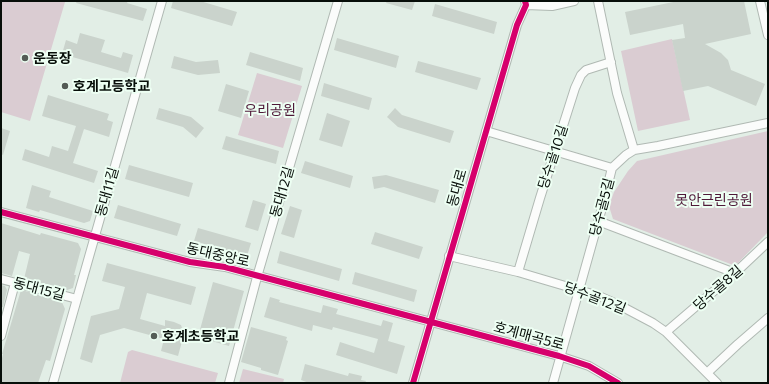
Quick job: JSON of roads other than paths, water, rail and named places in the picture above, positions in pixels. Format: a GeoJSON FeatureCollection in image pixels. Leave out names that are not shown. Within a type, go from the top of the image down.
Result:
{"type":"FeatureCollection","features":[{"type":"Feature","properties":{"kind":"street","name":"동대11길"},"geometry":{"type":"LineString","coordinates":[[53,383],[162,1]]}},
{"type":"Feature","properties":{"kind":"street","name":"동대12길"},"geometry":{"type":"LineString","coordinates":[[229,383],[257,277],[338,1]]}},
{"type":"Feature","properties":{"kind":"street"},"geometry":{"type":"LineString","coordinates":[[526,3],[552,6],[574,1]]}},
{"type":"Feature","properties":{"kind":"street"},"geometry":{"type":"LineString","coordinates":[[598,1],[617,93],[634,150]]}},
{"type":"Feature","properties":{"kind":"street"},"geometry":{"type":"LineString","coordinates":[[760,1],[768,35]]}},
{"type":"Feature","properties":{"kind":"street","name":"동대로"},"geometry":{"type":"LineString","coordinates":[[413,383],[517,25],[526,3]]}},
{"type":"Feature","properties":{"kind":"street","name":"당수골10길"},"geometry":{"type":"LineString","coordinates":[[518,272],[575,88],[581,75],[586,70],[611,62]]}},
{"type":"Feature","properties":{"kind":"street","name":"당수골5길"},"geometry":{"type":"LineString","coordinates":[[552,383],[612,168],[634,150],[768,123]]}},
{"type":"Feature","properties":{"kind":"street"},"geometry":{"type":"LineString","coordinates":[[486,131],[555,150],[612,168]]}},
{"type":"Feature","properties":{"kind":"street","name":"동대중앙로"},"geometry":{"type":"LineString","coordinates":[[1,212],[190,262],[225,268],[430,322]]}},
{"type":"Feature","properties":{"kind":"street"},"geometry":{"type":"LineString","coordinates":[[598,221],[735,273]]}},
{"type":"Feature","properties":{"kind":"street","name":"당수골8길"},"geometry":{"type":"LineString","coordinates":[[666,332],[735,273],[768,242]]}},
{"type":"Feature","properties":{"kind":"street","name":"당수골12길"},"geometry":{"type":"LineString","coordinates":[[449,256],[518,272],[578,290],[620,305],[666,332],[717,383]]}},
{"type":"Feature","properties":{"kind":"street","name":"동대15길"},"geometry":{"type":"LineString","coordinates":[[1,279],[77,298]]}},
{"type":"Feature","properties":{"kind":"street"},"geometry":{"type":"LineString","coordinates":[[1,336],[16,282]]}},
{"type":"Feature","properties":{"kind":"street"},"geometry":{"type":"LineString","coordinates":[[708,373],[768,318]]}},
{"type":"Feature","properties":{"kind":"street","name":"호계매곡5로"},"geometry":{"type":"LineString","coordinates":[[430,322],[560,356],[588,366],[618,383]]}},
{"type":"Feature","properties":{"kind":"place","name":"운동장"},"geometry":{"type":"Point","coordinates":[25,58]}},
{"type":"Feature","properties":{"kind":"place","name":"호계고등학교"},"geometry":{"type":"Point","coordinates":[65,86]}},
{"type":"Feature","properties":{"kind":"place","name":"호계초등학교"},"geometry":{"type":"Point","coordinates":[154,336]}},
{"type":"Feature","properties":{"kind":"park label","name":"우리공원"},"geometry":{"type":"Point","coordinates":[270,110]}},
{"type":"Feature","properties":{"kind":"park label","name":"못안근린공원"},"geometry":{"type":"Point","coordinates":[714,200]}}]}
